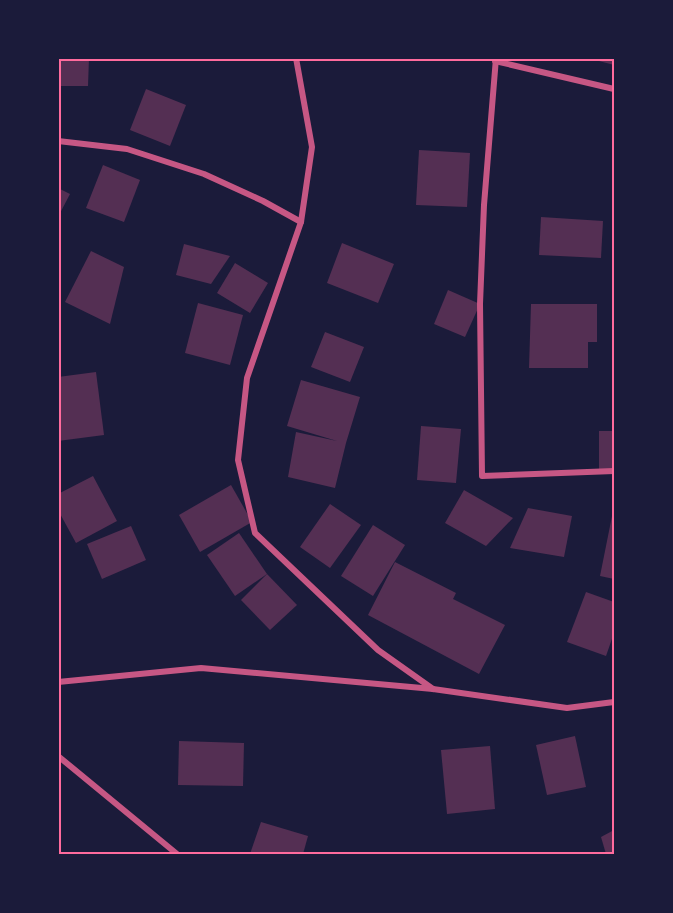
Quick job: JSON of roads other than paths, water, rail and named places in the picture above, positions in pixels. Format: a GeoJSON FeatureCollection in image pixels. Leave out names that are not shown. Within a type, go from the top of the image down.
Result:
{"type":"FeatureCollection","features":[{"type":"Feature","properties":{"kind":"street"},"geometry":{"type":"LineString","coordinates":[[296,58],[312,147],[301,222],[247,378],[238,460],[255,533],[378,650],[433,689]]}},
{"type":"Feature","properties":{"kind":"street"},"geometry":{"type":"LineString","coordinates":[[615,89],[496,60],[484,205],[480,304],[482,476],[615,471]]}},
{"type":"Feature","properties":{"kind":"street"},"geometry":{"type":"LineString","coordinates":[[58,141],[127,149],[204,174],[263,201],[301,222]]}},
{"type":"Feature","properties":{"kind":"street"},"geometry":{"type":"LineString","coordinates":[[58,682],[201,668],[433,689],[567,708],[615,702]]}},
{"type":"Feature","properties":{"kind":"street"},"geometry":{"type":"LineString","coordinates":[[58,756],[177,855]]}}]}
